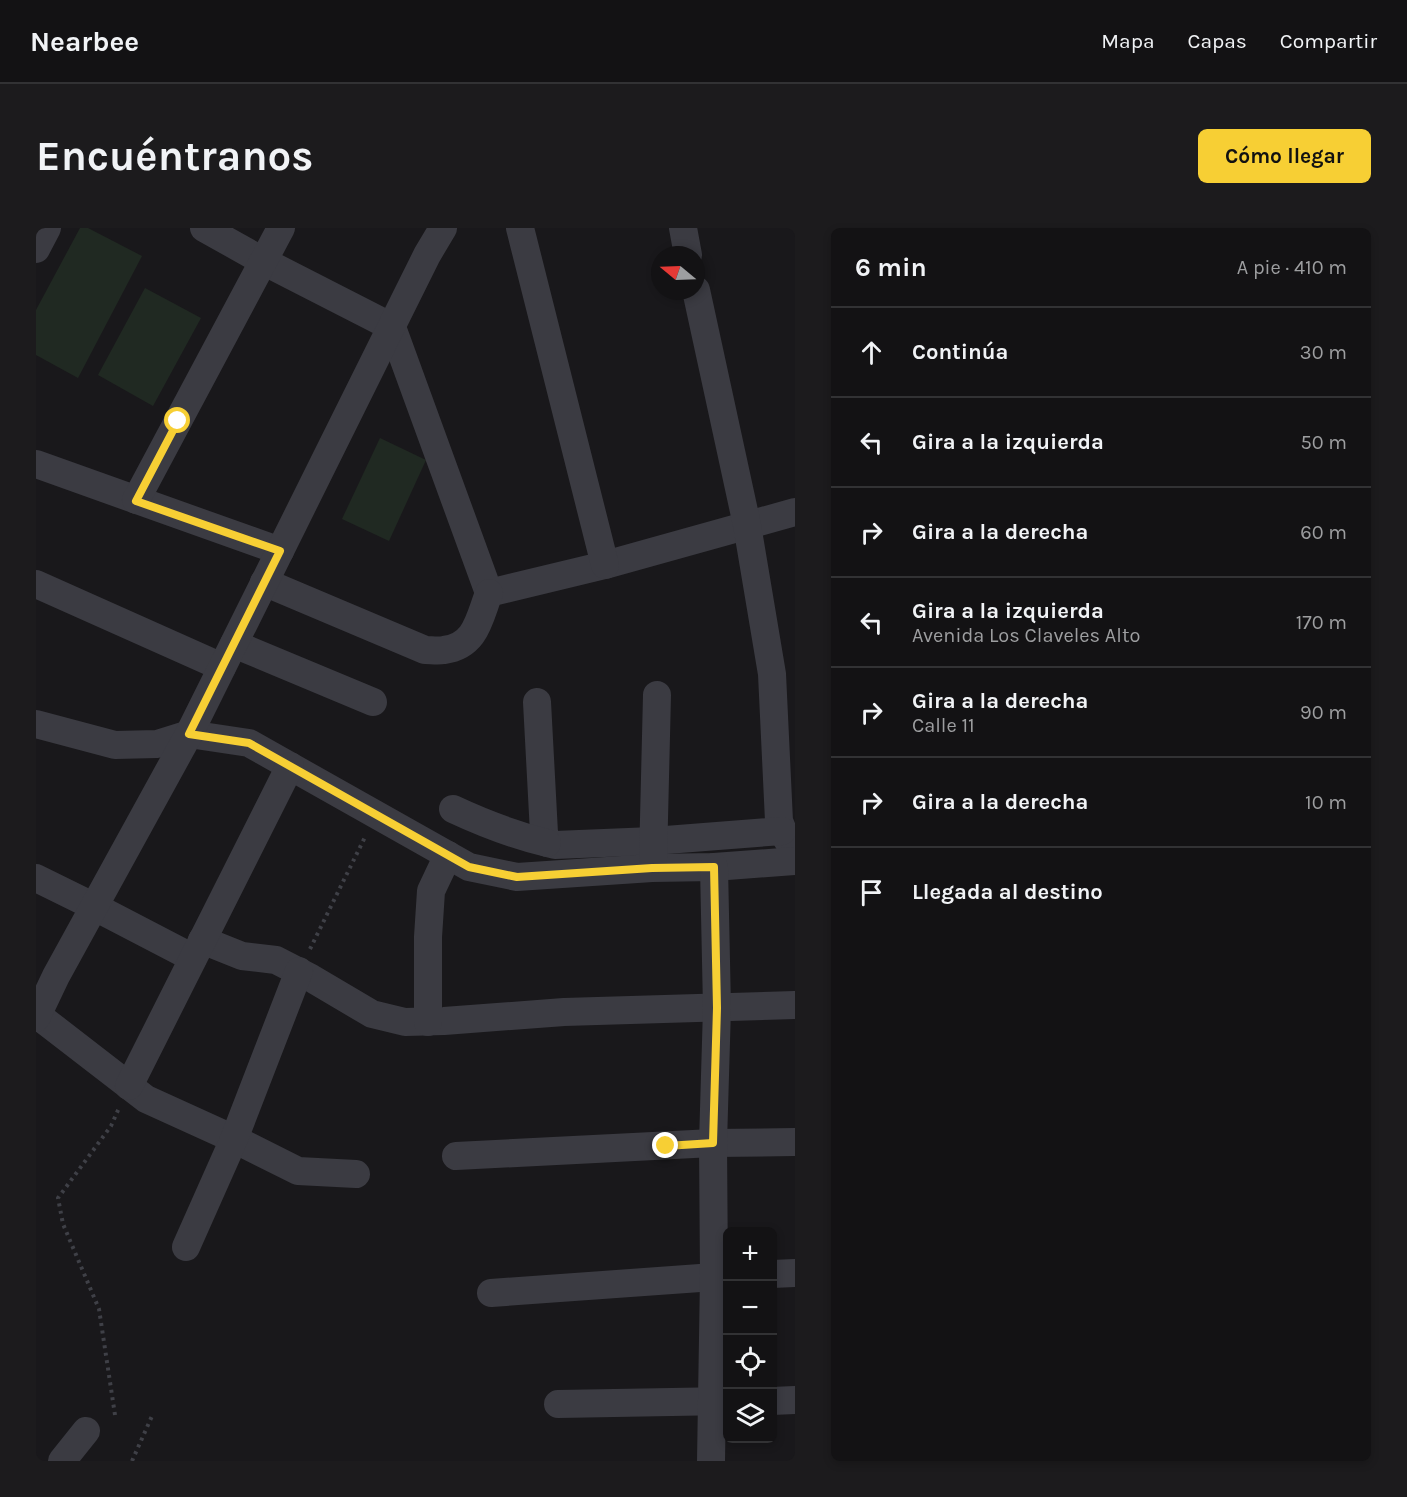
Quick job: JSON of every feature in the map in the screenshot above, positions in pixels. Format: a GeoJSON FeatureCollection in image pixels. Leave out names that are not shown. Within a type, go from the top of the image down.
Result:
{"type":"FeatureCollection","features":[{"type":"Feature","properties":{"kind":"street"},"geometry":{"type":"LineString","coordinates":[[36,249],[47,228]]}},
{"type":"Feature","properties":{"kind":"street"},"geometry":{"type":"LineString","coordinates":[[204,228],[393,327],[489,593],[475,631],[465,644],[445,650],[425,650],[264,582]]}},
{"type":"Feature","properties":{"kind":"street"},"geometry":{"type":"LineString","coordinates":[[136,501],[281,228]]}},
{"type":"Feature","properties":{"kind":"street"},"geometry":{"type":"LineString","coordinates":[[356,1174],[298,1171],[146,1099],[36,1015],[189,734],[427,255],[443,228]]}},
{"type":"Feature","properties":{"kind":"street"},"geometry":{"type":"LineString","coordinates":[[520,228],[605,566]]}},
{"type":"Feature","properties":{"kind":"street"},"geometry":{"type":"LineString","coordinates":[[683,228],[686,246]]}},
{"type":"Feature","properties":{"kind":"street"},"geometry":{"type":"LineString","coordinates":[[453,808],[523,838],[555,845],[621,842],[653,855],[714,867],[794,861],[790,844],[779,821],[772,674],[747,525],[698,300]]}},
{"type":"Feature","properties":{"kind":"street"},"geometry":{"type":"LineString","coordinates":[[36,464],[280,551]]}},
{"type":"Feature","properties":{"kind":"street"},"geometry":{"type":"LineString","coordinates":[[489,593],[605,566],[795,512]]}},
{"type":"Feature","properties":{"kind":"street"},"geometry":{"type":"LineString","coordinates":[[36,584],[228,655],[373,702]]}},
{"type":"Feature","properties":{"kind":"street"},"geometry":{"type":"LineString","coordinates":[[653,855],[657,695]]}},
{"type":"Feature","properties":{"kind":"street"},"geometry":{"type":"LineString","coordinates":[[537,702],[544,832],[547,843]]}},
{"type":"Feature","properties":{"kind":"street"},"geometry":{"type":"LineString","coordinates":[[36,724],[115,745],[157,744],[189,734],[249,743],[469,867],[517,877],[624,871],[653,855],[782,831]]}},
{"type":"Feature","properties":{"kind":"street"},"geometry":{"type":"LineString","coordinates":[[129,1086],[290,766]]}},
{"type":"Feature","properties":{"kind":"street"},"geometry":{"type":"LineString","coordinates":[[621,842],[624,871]]}},
{"type":"Feature","properties":{"kind":"street"},"geometry":{"type":"LineString","coordinates":[[428,1022],[428,937],[431,891],[448,855]]}},
{"type":"Feature","properties":{"kind":"street"},"geometry":{"type":"LineString","coordinates":[[711,1461],[720,1401],[721,1276],[713,1143],[717,1008],[714,867]]}},
{"type":"Feature","properties":{"kind":"street"},"geometry":{"type":"LineString","coordinates":[[36,878],[94,907],[198,949],[276,960],[372,1014],[405,1022],[564,1012],[795,1005]]}},
{"type":"Feature","properties":{"kind":"street"},"geometry":{"type":"LineString","coordinates":[[186,1247],[234,1139],[298,971]]}},
{"type":"Feature","properties":{"kind":"street"},"geometry":{"type":"LineString","coordinates":[[456,1156],[713,1143],[795,1142]]}},
{"type":"Feature","properties":{"kind":"street"},"geometry":{"type":"LineString","coordinates":[[777,1274],[795,1273]]}},
{"type":"Feature","properties":{"kind":"street"},"geometry":{"type":"LineString","coordinates":[[491,1293],[721,1276]]}},
{"type":"Feature","properties":{"kind":"street"},"geometry":{"type":"LineString","coordinates":[[777,1401],[795,1400]]}},
{"type":"Feature","properties":{"kind":"street"},"geometry":{"type":"LineString","coordinates":[[558,1404],[720,1401]]}},
{"type":"Feature","properties":{"kind":"street"},"geometry":{"type":"LineString","coordinates":[[62,1461],[86,1431]]}},
{"type":"Feature","properties":{"kind":"path"},"geometry":{"type":"LineString","coordinates":[[298,971],[376,815]]}},
{"type":"Feature","properties":{"kind":"path"},"geometry":{"type":"LineString","coordinates":[[115,1415],[99,1309],[63,1224],[58,1198],[111,1126],[129,1086]]}},
{"type":"Feature","properties":{"kind":"path"},"geometry":{"type":"LineString","coordinates":[[132,1461],[152,1416]]}},
{"type":"Feature","properties":{"kind":"shaded area"},"geometry":{"type":"Polygon","coordinates":[[[80,228],[88,228],[142,256],[78,378],[36,355],[36,310],[80,228]]]}},
{"type":"Feature","properties":{"kind":"shaded area"},"geometry":{"type":"Polygon","coordinates":[[[145,288],[201,318],[153,406],[98,375],[145,288]]]}},
{"type":"Feature","properties":{"kind":"shaded area"},"geometry":{"type":"Polygon","coordinates":[[[380,438],[426,460],[389,541],[342,519],[380,438]]]}},
{"type":"Feature","properties":{"kind":"route"},"geometry":{"type":"LineString","coordinates":[[178,421],[136,501],[280,551],[189,734],[249,743],[469,867],[517,877],[652,868],[714,867],[717,1008],[713,1143],[666,1146]]}}]}
